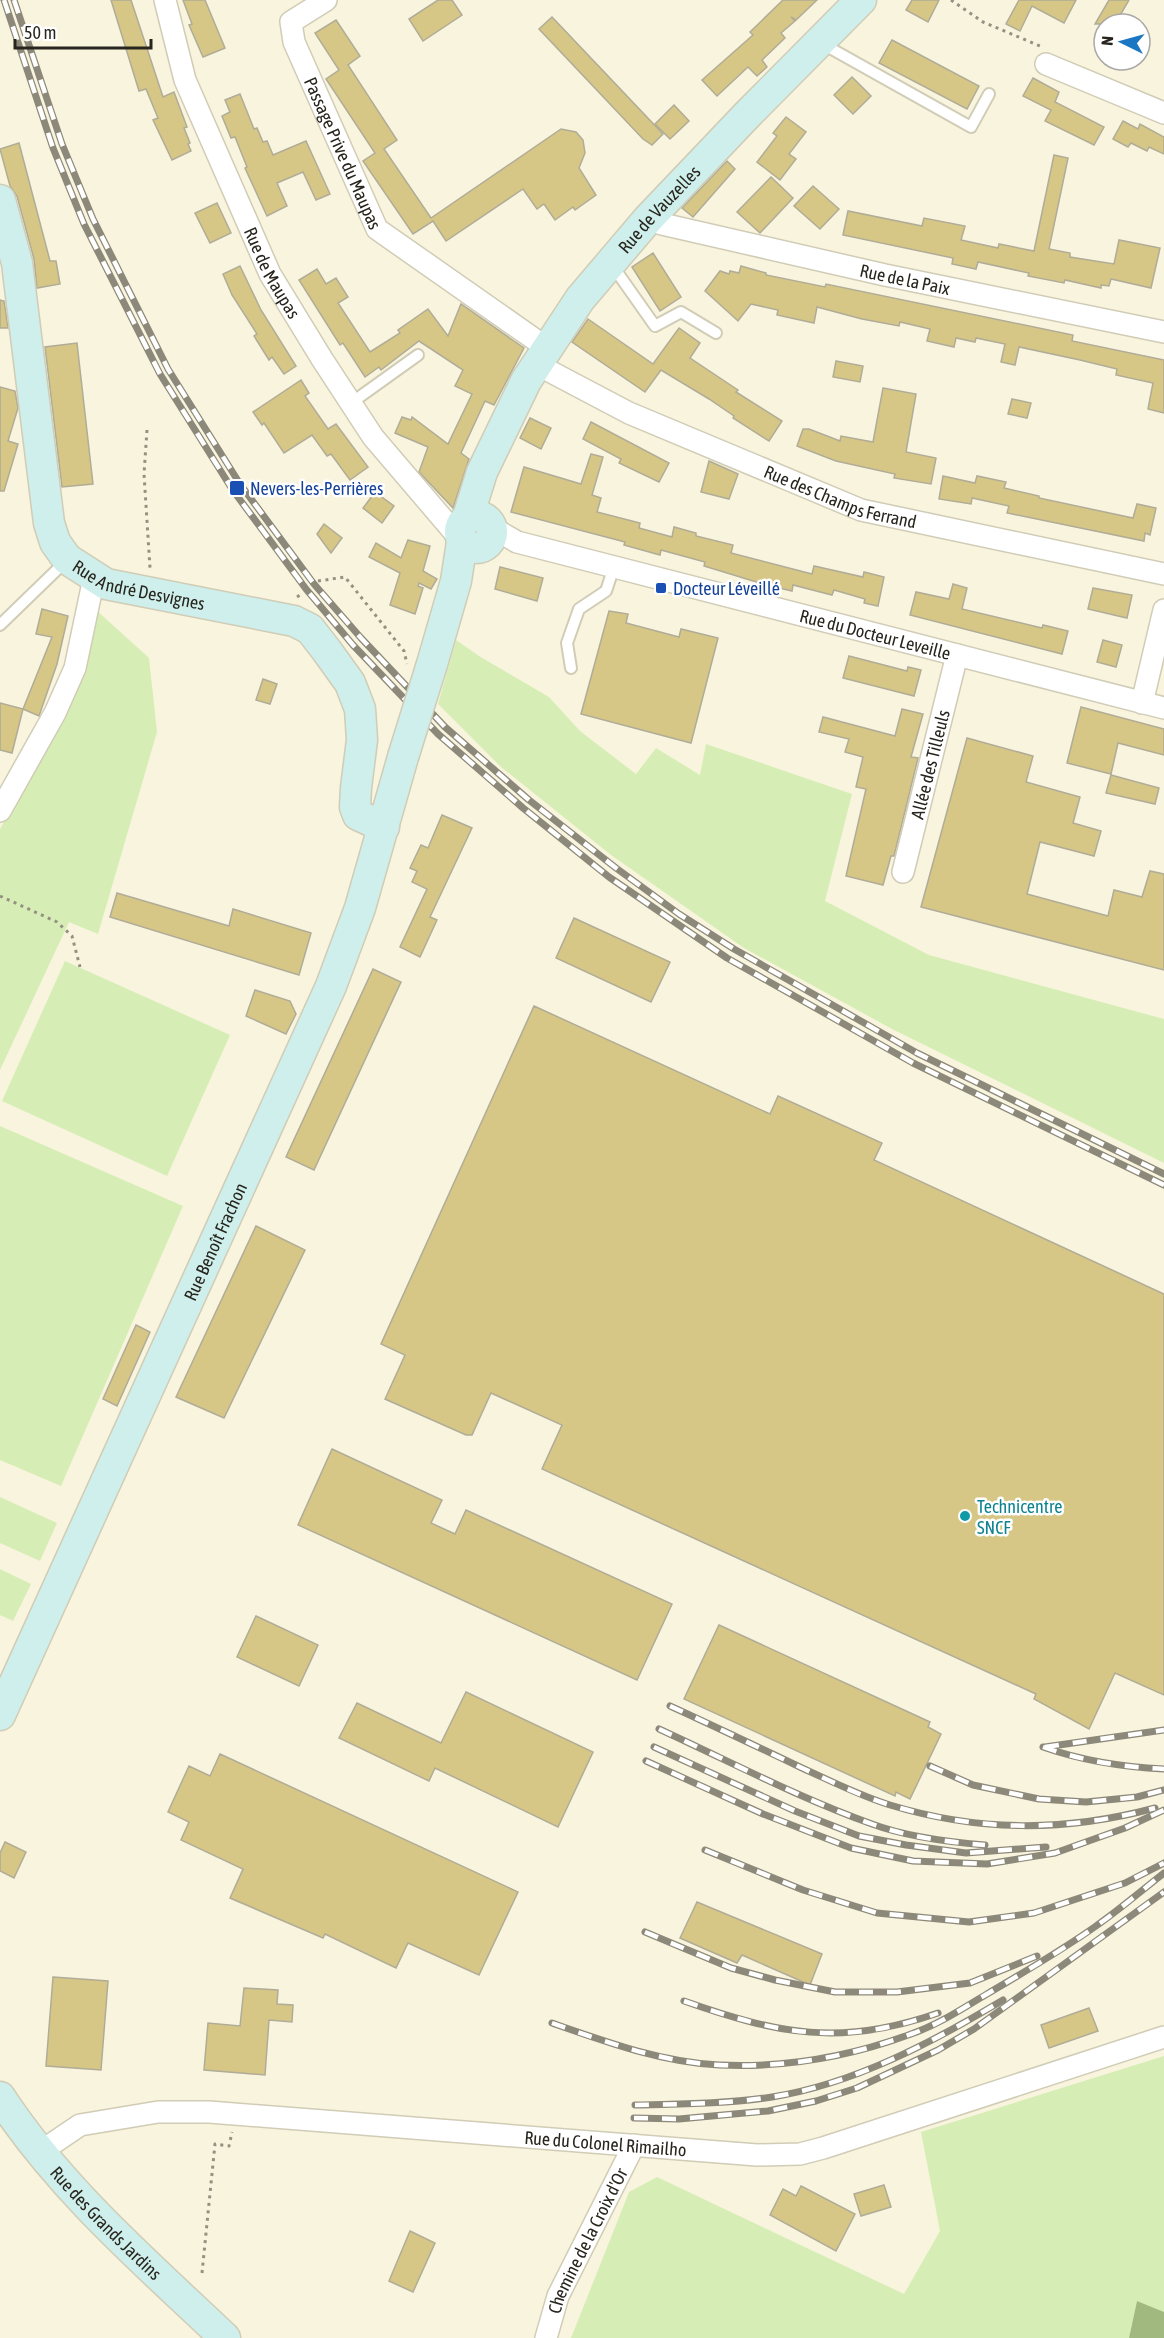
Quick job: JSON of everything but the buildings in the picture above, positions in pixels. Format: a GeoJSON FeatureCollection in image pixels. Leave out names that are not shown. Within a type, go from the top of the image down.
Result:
{"type":"FeatureCollection","features":[{"type":"Feature","properties":{"kind":"main road","name":"Rue de Vauzelles"},"geometry":{"type":"LineString","coordinates":[[470,530],[507,419],[542,356],[580,299],[648,219],[861,0]]}},
{"type":"Feature","properties":{"kind":"main road","name":"Rue André Desvignes"},"geometry":{"type":"LineString","coordinates":[[0,200],[17,263],[49,523],[55,543],[67,559],[106,584],[294,621],[310,629],[350,683],[360,709],[362,740],[355,807],[358,815],[384,827]]}},
{"type":"Feature","properties":{"kind":"main road","name":"Rue Benoît Frachon"},"geometry":{"type":"LineString","coordinates":[[0,1715],[331,986],[360,908],[470,530]]}},
{"type":"Feature","properties":{"kind":"main road","name":"Rue des Grands Jardins"},"geometry":{"type":"LineString","coordinates":[[0,2097],[40,2152],[99,2219],[225,2338]]}},
{"type":"Feature","properties":{"kind":"street","name":"Rue de Maupas"},"geometry":{"type":"LineString","coordinates":[[165,0],[185,80],[270,274],[373,437],[470,530]]}},
{"type":"Feature","properties":{"kind":"street","name":"Passage Prive du Maupas"},"geometry":{"type":"LineString","coordinates":[[326,0],[291,22],[294,42],[377,229],[437,269],[542,356]]}},
{"type":"Feature","properties":{"kind":"street"},"geometry":{"type":"LineString","coordinates":[[1046,64],[1164,113]]}},
{"type":"Feature","properties":{"kind":"street","name":"Rue de la Paix"},"geometry":{"type":"LineString","coordinates":[[648,219],[885,275],[1164,332]]}},
{"type":"Feature","properties":{"kind":"street","name":"Rue des Champs Ferrand"},"geometry":{"type":"LineString","coordinates":[[542,356],[629,413],[861,510],[1164,574]]}},
{"type":"Feature","properties":{"kind":"street","name":"Rue du Docteur Leveille"},"geometry":{"type":"LineString","coordinates":[[470,530],[1164,708]]}},
{"type":"Feature","properties":{"kind":"street"},"geometry":{"type":"LineString","coordinates":[[0,811],[55,714],[75,668],[94,578]]}},
{"type":"Feature","properties":{"kind":"street"},"geometry":{"type":"LineString","coordinates":[[1142,703],[1164,610]]}},
{"type":"Feature","properties":{"kind":"street","name":"Allée des Tilleuls"},"geometry":{"type":"LineString","coordinates":[[903,872],[957,655]]}},
{"type":"Feature","properties":{"kind":"street","name":"Rue du Colonel Rimailho"},"geometry":{"type":"LineString","coordinates":[[40,2152],[80,2125],[158,2112],[234,2114],[757,2155],[801,2154],[1164,2037]]}},
{"type":"Feature","properties":{"kind":"street","name":"Chemine de la Croix d'Or"},"geometry":{"type":"LineString","coordinates":[[546,2338],[558,2296],[634,2145]]}},
{"type":"Feature","properties":{"kind":"lane"},"geometry":{"type":"LineString","coordinates":[[819,42],[971,127],[989,94]]}},
{"type":"Feature","properties":{"kind":"lane"},"geometry":{"type":"LineString","coordinates":[[610,262],[656,326],[681,312],[716,333]]}},
{"type":"Feature","properties":{"kind":"lane"},"geometry":{"type":"LineString","coordinates":[[351,403],[418,355]]}},
{"type":"Feature","properties":{"kind":"lane"},"geometry":{"type":"LineString","coordinates":[[0,625],[67,559]]}},
{"type":"Feature","properties":{"kind":"lane"},"geometry":{"type":"LineString","coordinates":[[571,668],[567,643],[579,609],[606,591],[614,567]]}},
{"type":"Feature","properties":{"kind":"path"},"geometry":{"type":"LineString","coordinates":[[951,0],[983,22],[1045,48],[1046,64]]}},
{"type":"Feature","properties":{"kind":"path"},"geometry":{"type":"LineString","coordinates":[[147,430],[144,474],[152,594]]}},
{"type":"Feature","properties":{"kind":"path"},"geometry":{"type":"LineString","coordinates":[[318,581],[345,577],[404,651]]}},
{"type":"Feature","properties":{"kind":"path"},"geometry":{"type":"LineString","coordinates":[[0,896],[57,922],[72,936],[80,968]]}},
{"type":"Feature","properties":{"kind":"path"},"geometry":{"type":"LineString","coordinates":[[202,2273],[215,2144],[229,2146],[234,2114]]}},
{"type":"Feature","properties":{"kind":"green space"},"geometry":{"type":"Polygon","coordinates":[[[95,609],[149,658],[157,732],[98,934],[69,922],[0,1070],[0,829],[69,709],[95,609]]]}},
{"type":"Feature","properties":{"kind":"green space"},"geometry":{"type":"Polygon","coordinates":[[[456,640],[549,697],[580,731],[636,774],[656,748],[700,775],[706,744],[852,794],[825,901],[929,955],[1164,1019],[1164,1163],[892,1029],[744,948],[611,855],[501,767],[438,704],[456,640]]]}},
{"type":"Feature","properties":{"kind":"green space"},"geometry":{"type":"Polygon","coordinates":[[[65,961],[230,1035],[167,1176],[2,1101],[65,961]]]}},
{"type":"Feature","properties":{"kind":"green space"},"geometry":{"type":"Polygon","coordinates":[[[0,1126],[183,1206],[61,1486],[0,1460],[0,1126]]]}},
{"type":"Feature","properties":{"kind":"green space"},"geometry":{"type":"Polygon","coordinates":[[[0,1497],[57,1523],[40,1561],[0,1543],[0,1497]]]}},
{"type":"Feature","properties":{"kind":"green space"},"geometry":{"type":"Polygon","coordinates":[[[0,1569],[31,1584],[13,1621],[0,1615],[0,1569]]]}},
{"type":"Feature","properties":{"kind":"green space"},"geometry":{"type":"Polygon","coordinates":[[[1164,2056],[1164,2312],[1137,2301],[1129,2338],[571,2338],[629,2192],[657,2177],[904,2294],[940,2231],[921,2132],[1164,2056]]]}},
{"type":"Feature","properties":{"kind":"green space"},"geometry":{"type":"Polygon","coordinates":[[[1137,2301],[1164,2312],[1164,2338],[1129,2338],[1137,2301]]]}},
{"type":"Feature","properties":{"kind":"railway"},"geometry":{"type":"LineString","coordinates":[[4,0],[53,148],[84,224],[160,374],[232,489],[306,589],[353,645],[438,734],[523,808],[609,877],[727,958],[913,1063],[1164,1185]]}},
{"type":"Feature","properties":{"kind":"railway"},"geometry":{"type":"LineString","coordinates":[[14,0],[62,144],[93,219],[168,369],[240,484],[314,584],[361,638],[445,727],[529,800],[616,868],[679,914],[734,949],[917,1053],[1164,1174]]}},
{"type":"Feature","properties":{"kind":"railway"},"geometry":{"type":"LineString","coordinates":[[670,1706],[857,1793],[923,1814],[956,1820],[1022,1826],[1088,1821],[1155,1808]]}},
{"type":"Feature","properties":{"kind":"railway"},"geometry":{"type":"LineString","coordinates":[[659,1729],[791,1791],[872,1824],[928,1838],[985,1845]]}},
{"type":"Feature","properties":{"kind":"railway"},"geometry":{"type":"LineString","coordinates":[[1045,1747],[1164,1730]]}},
{"type":"Feature","properties":{"kind":"railway"},"geometry":{"type":"LineString","coordinates":[[654,1747],[795,1811],[859,1836],[966,1853],[1046,1847]]}},
{"type":"Feature","properties":{"kind":"railway"},"geometry":{"type":"LineString","coordinates":[[1043,1747],[1103,1763],[1164,1769]]}},
{"type":"Feature","properties":{"kind":"railway"},"geometry":{"type":"LineString","coordinates":[[646,1761],[763,1814],[851,1848],[913,1861],[987,1864],[1055,1853],[1125,1828],[1164,1810]]}},
{"type":"Feature","properties":{"kind":"railway"},"geometry":{"type":"LineString","coordinates":[[930,1766],[973,1785],[1039,1799],[1086,1802],[1137,1797],[1164,1790]]}},
{"type":"Feature","properties":{"kind":"railway"},"geometry":{"type":"LineString","coordinates":[[705,1850],[803,1890],[877,1913],[969,1922],[1034,1913],[1125,1883],[1164,1863]]}},
{"type":"Feature","properties":{"kind":"railway"},"geometry":{"type":"LineString","coordinates":[[552,2023],[613,2044],[697,2063],[768,2065],[840,2055],[888,2042],[941,2021],[1083,1935],[1164,1873]]}},
{"type":"Feature","properties":{"kind":"railway"},"geometry":{"type":"LineString","coordinates":[[634,2118],[679,2119],[768,2111],[816,2101],[857,2088],[938,2050],[974,2029],[1164,1892]]}},
{"type":"Feature","properties":{"kind":"railway"},"geometry":{"type":"LineString","coordinates":[[645,1932],[731,1968],[835,1992],[897,1992],[970,1983],[1037,1956]]}},
{"type":"Feature","properties":{"kind":"railway"},"geometry":{"type":"LineString","coordinates":[[635,2105],[755,2099],[803,2091],[863,2072],[921,2046],[1003,2000]]}},
{"type":"Feature","properties":{"kind":"railway"},"geometry":{"type":"LineString","coordinates":[[684,2001],[750,2022],[810,2032],[840,2033],[871,2030],[903,2024],[938,2013]]}},
{"type":"Feature","properties":{"kind":"place","name":"Nevers-les-Perrières"},"geometry":{"type":"Point","coordinates":[237,488]}},
{"type":"Feature","properties":{"kind":"place","name":"Docteur Léveillé"},"geometry":{"type":"Point","coordinates":[661,588]}},
{"type":"Feature","properties":{"kind":"place","name":"Technicentre SNCF"},"geometry":{"type":"Point","coordinates":[965,1516]}}]}
